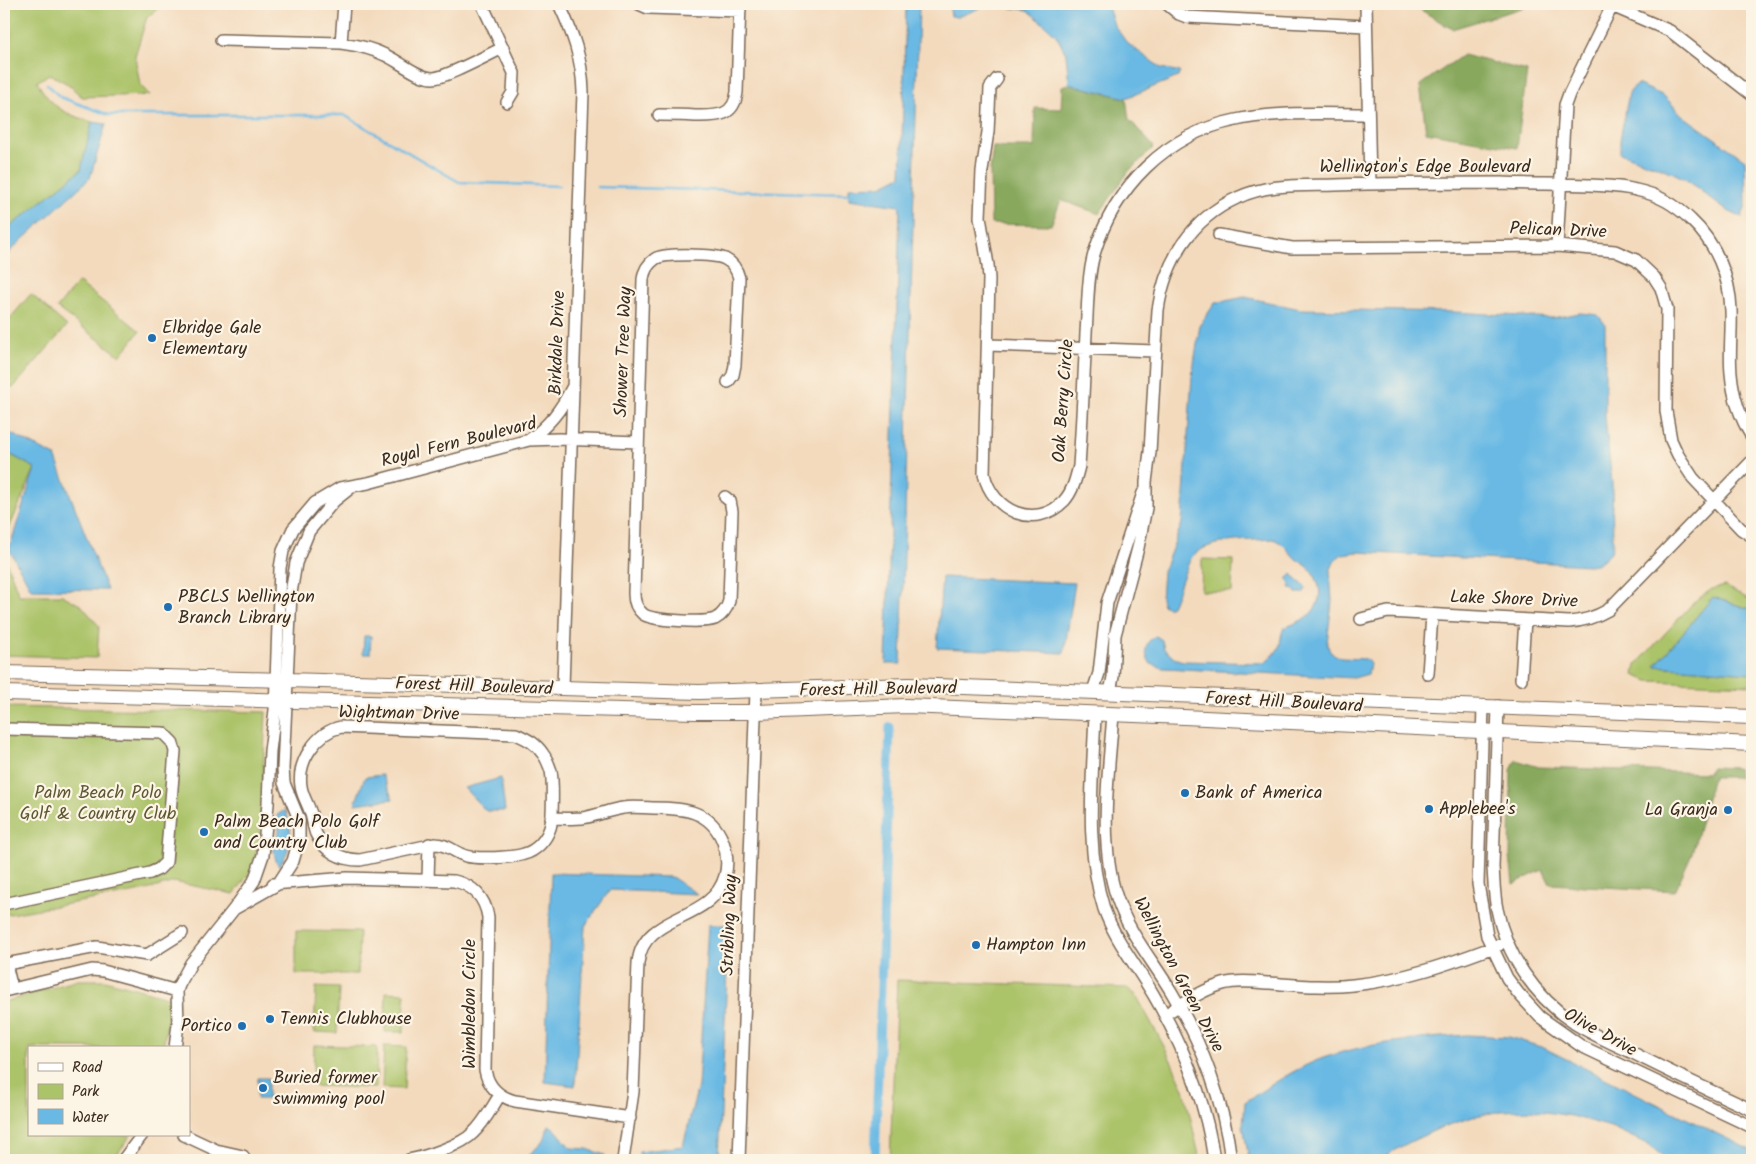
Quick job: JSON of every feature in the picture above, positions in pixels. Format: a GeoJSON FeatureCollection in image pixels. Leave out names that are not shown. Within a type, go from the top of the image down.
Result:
{"type":"FeatureCollection","features":[{"type":"Feature","properties":{"kind":"main road","name":"Forest Hill Boulevard"},"geometry":{"type":"LineString","coordinates":[[4,673],[532,708],[756,712],[906,706],[1497,731],[1752,744]]}},
{"type":"Feature","properties":{"kind":"main road","name":"Forest Hill Boulevard"},"geometry":{"type":"LineString","coordinates":[[4,693],[563,688],[699,692],[909,685],[1752,717]]}},
{"type":"Feature","properties":{"kind":"main road"},"geometry":{"type":"LineString","coordinates":[[532,708],[556,696],[563,688]]}},
{"type":"Feature","properties":{"kind":"main road"},"geometry":{"type":"LineString","coordinates":[[1049,711],[1089,704],[1110,692]]}},
{"type":"Feature","properties":{"kind":"main road"},"geometry":{"type":"LineString","coordinates":[[1095,713],[1115,703],[1148,694]]}},
{"type":"Feature","properties":{"kind":"street"},"geometry":{"type":"LineString","coordinates":[[341,43],[344,4]]}},
{"type":"Feature","properties":{"kind":"street"},"geometry":{"type":"LineString","coordinates":[[482,4],[512,68],[515,79],[513,92],[507,102]]}},
{"type":"Feature","properties":{"kind":"street","name":"Birkdale Drive"},"geometry":{"type":"LineString","coordinates":[[558,4],[576,43],[583,73],[573,440],[563,688]]}},
{"type":"Feature","properties":{"kind":"street"},"geometry":{"type":"LineString","coordinates":[[639,4],[648,8],[740,7],[738,92],[735,103],[727,112],[716,116],[659,115]]}},
{"type":"Feature","properties":{"kind":"street"},"geometry":{"type":"LineString","coordinates":[[1168,4],[1179,14],[1187,18],[1366,26]]}},
{"type":"Feature","properties":{"kind":"street"},"geometry":{"type":"LineString","coordinates":[[1366,4],[1370,184]]}},
{"type":"Feature","properties":{"kind":"street"},"geometry":{"type":"LineString","coordinates":[[1557,246],[1565,105],[1612,5],[1670,31],[1752,95]]}},
{"type":"Feature","properties":{"kind":"street"},"geometry":{"type":"LineString","coordinates":[[221,40],[341,43],[386,55],[421,75],[432,78],[444,76],[503,48]]}},
{"type":"Feature","properties":{"kind":"street","name":"Oak Berry Circle"},"geometry":{"type":"LineString","coordinates":[[997,79],[990,88],[988,132],[982,171],[980,217],[989,272],[984,474],[986,484],[993,496],[1003,506],[1011,511],[1031,516],[1056,508],[1064,501],[1074,484],[1079,466],[1090,276],[1101,234],[1119,199],[1137,175],[1175,144],[1200,131],[1235,120],[1271,115],[1368,114]]}},
{"type":"Feature","properties":{"kind":"street","name":"Wellington's Edge Boulevard"},"geometry":{"type":"LineString","coordinates":[[1110,692],[1114,677],[1115,635],[1138,548],[1146,508],[1146,482],[1150,452],[1158,310],[1165,278],[1179,248],[1189,234],[1211,213],[1237,198],[1277,186],[1370,184],[1560,184],[1623,187],[1652,195],[1673,206],[1692,220],[1717,255],[1729,291],[1733,389],[1740,413],[1752,437]]}},
{"type":"Feature","properties":{"kind":"street","name":"Pelican Drive"},"geometry":{"type":"LineString","coordinates":[[1219,235],[1292,248],[1557,246],[1615,251],[1636,260],[1654,277],[1667,309],[1666,411],[1671,440],[1684,467],[1693,478],[1741,529],[1752,536]]}},
{"type":"Feature","properties":{"kind":"street","name":"Shower Tree Way"},"geometry":{"type":"LineString","coordinates":[[725,496],[730,501],[732,511],[729,601],[724,611],[715,619],[704,621],[654,619],[644,615],[636,606],[634,594],[638,442],[643,279],[646,268],[654,260],[665,255],[715,256],[726,259],[734,267],[739,278],[735,365],[733,375],[728,382]]}},
{"type":"Feature","properties":{"kind":"street"},"geometry":{"type":"LineString","coordinates":[[988,344],[1155,351]]}},
{"type":"Feature","properties":{"kind":"street"},"geometry":{"type":"LineString","coordinates":[[529,440],[560,411],[574,384]]}},
{"type":"Feature","properties":{"kind":"street","name":"Royal Fern Boulevard"},"geometry":{"type":"LineString","coordinates":[[281,691],[290,593],[296,563],[309,531],[334,501],[354,486],[529,440],[573,440]]}},
{"type":"Feature","properties":{"kind":"street","name":"Shower Tree Way"},"geometry":{"type":"LineString","coordinates":[[573,440],[638,442]]}},
{"type":"Feature","properties":{"kind":"street","name":"Lake Shore Drive"},"geometry":{"type":"LineString","coordinates":[[1361,619],[1388,612],[1524,620],[1578,621],[1590,619],[1608,610],[1752,461]]}},
{"type":"Feature","properties":{"kind":"street","name":"Wellington's Edge Boulevard"},"geometry":{"type":"LineString","coordinates":[[1093,692],[1099,673],[1107,603],[1146,482]]}},
{"type":"Feature","properties":{"kind":"street"},"geometry":{"type":"LineString","coordinates":[[1428,674],[1432,615]]}},
{"type":"Feature","properties":{"kind":"street"},"geometry":{"type":"LineString","coordinates":[[1521,679],[1524,620]]}},
{"type":"Feature","properties":{"kind":"street"},"geometry":{"type":"LineString","coordinates":[[234,909],[278,884],[293,861],[299,840],[299,819],[284,782],[281,691]]}},
{"type":"Feature","properties":{"kind":"street"},"geometry":{"type":"LineString","coordinates":[[176,1046],[177,991],[191,963],[254,881],[263,855],[268,784],[281,691]]}},
{"type":"Feature","properties":{"kind":"street","name":"Stribling Way"},"geometry":{"type":"LineString","coordinates":[[739,1160],[756,691]]}},
{"type":"Feature","properties":{"kind":"street","name":"Olive Drive"},"geometry":{"type":"LineString","coordinates":[[1483,706],[1477,875],[1487,936],[1507,978],[1528,1006],[1552,1027],[1581,1046],[1752,1128]]}},
{"type":"Feature","properties":{"kind":"street","name":"Olive Drive"},"geometry":{"type":"LineString","coordinates":[[1498,706],[1493,867],[1495,893],[1497,910],[1507,942],[1523,972],[1539,994],[1574,1023],[1653,1064],[1752,1110]]}},
{"type":"Feature","properties":{"kind":"street","name":"Wellington Green Drive"},"geometry":{"type":"LineString","coordinates":[[1095,713],[1092,854],[1096,882],[1104,910],[1114,934],[1165,1014],[1180,1043],[1204,1110],[1214,1160]]}},
{"type":"Feature","properties":{"kind":"street","name":"Wellington Green Drive"},"geometry":{"type":"LineString","coordinates":[[1113,714],[1107,805],[1107,849],[1116,897],[1138,942],[1179,1006],[1200,1048],[1210,1072],[1226,1128],[1231,1160]]}},
{"type":"Feature","properties":{"kind":"street","name":"Wightman Drive"},"geometry":{"type":"LineString","coordinates":[[341,727],[516,734],[536,745],[547,759],[552,776],[549,831],[540,844],[531,851],[521,855],[473,858],[461,854],[446,845],[429,844],[355,860],[344,858],[334,853],[322,843],[316,834],[303,796],[300,778],[306,756],[322,737],[330,730],[341,727]]}},
{"type":"Feature","properties":{"kind":"street"},"geometry":{"type":"LineString","coordinates":[[4,729],[163,733],[172,742],[175,751],[166,862],[159,869],[4,904]]}},
{"type":"Feature","properties":{"kind":"street"},"geometry":{"type":"LineString","coordinates":[[268,784],[284,782]]}},
{"type":"Feature","properties":{"kind":"street"},"geometry":{"type":"LineString","coordinates":[[268,804],[290,800]]}},
{"type":"Feature","properties":{"kind":"street"},"geometry":{"type":"LineString","coordinates":[[551,818],[584,818],[628,807],[684,809],[696,813],[711,823],[719,833],[726,850],[727,868],[716,894],[702,906],[656,930],[645,942],[640,952],[633,1092],[623,1160]]}},
{"type":"Feature","properties":{"kind":"street"},"geometry":{"type":"LineString","coordinates":[[428,880],[429,844]]}},
{"type":"Feature","properties":{"kind":"street","name":"Wimbledon Circle"},"geometry":{"type":"LineString","coordinates":[[254,881],[264,884],[346,878],[454,881],[464,884],[477,893],[486,906],[488,917],[485,1070],[491,1086],[500,1095]]}},
{"type":"Feature","properties":{"kind":"street"},"geometry":{"type":"LineString","coordinates":[[177,991],[103,971],[92,970],[8,990],[5,965],[97,947],[147,954],[182,932]]}},
{"type":"Feature","properties":{"kind":"street"},"geometry":{"type":"LineString","coordinates":[[1125,950],[1138,942]]}},
{"type":"Feature","properties":{"kind":"street"},"geometry":{"type":"LineString","coordinates":[[1165,1014],[1199,994],[1224,984],[1257,982],[1329,987],[1376,982],[1408,976],[1448,965],[1507,942]]}},
{"type":"Feature","properties":{"kind":"street"},"geometry":{"type":"LineString","coordinates":[[409,1160],[432,1154],[468,1137],[476,1130],[500,1095],[515,1101],[630,1118]]}},
{"type":"Feature","properties":{"kind":"street"},"geometry":{"type":"LineString","coordinates":[[123,1160],[141,1136]]}},
{"type":"Feature","properties":{"kind":"street"},"geometry":{"type":"LineString","coordinates":[[186,1136],[216,1150],[243,1156]]}},
{"type":"Feature","properties":{"kind":"green space"},"geometry":{"type":"Polygon","coordinates":[[[5,4],[164,4],[147,17],[135,56],[140,85],[150,95],[82,97],[68,84],[49,74],[37,82],[48,98],[60,109],[92,122],[81,170],[7,230],[4,235],[4,47],[10,46],[11,32],[5,4]]]}},
{"type":"Feature","properties":{"kind":"green space"},"geometry":{"type":"Polygon","coordinates":[[[1411,4],[1535,4],[1452,29],[1411,4]]]}},
{"type":"Feature","properties":{"kind":"green space"},"geometry":{"type":"Polygon","coordinates":[[[1463,55],[1527,71],[1517,148],[1426,132],[1420,85],[1463,55]]]}},
{"type":"Feature","properties":{"kind":"green space"},"geometry":{"type":"Polygon","coordinates":[[[1069,84],[1126,98],[1129,119],[1154,147],[1129,171],[1099,214],[1061,200],[1051,225],[991,224],[990,170],[993,147],[1034,147],[1035,108],[1061,109],[1062,86],[1069,84]]]}},
{"type":"Feature","properties":{"kind":"green space"},"geometry":{"type":"Polygon","coordinates":[[[78,282],[140,331],[120,356],[57,308],[78,282]]]}},
{"type":"Feature","properties":{"kind":"green space"},"geometry":{"type":"Polygon","coordinates":[[[31,294],[67,326],[13,388],[4,380],[4,325],[31,294]]]}},
{"type":"Feature","properties":{"kind":"green space"},"geometry":{"type":"Polygon","coordinates":[[[4,451],[35,468],[8,531],[6,561],[19,595],[62,595],[82,606],[99,626],[97,658],[4,655],[4,451]]]}},
{"type":"Feature","properties":{"kind":"green space"},"geometry":{"type":"Polygon","coordinates":[[[1202,559],[1233,560],[1232,592],[1201,591],[1202,559]]]}},
{"type":"Feature","properties":{"kind":"green space"},"geometry":{"type":"Polygon","coordinates":[[[1725,586],[1752,601],[1752,610],[1713,597],[1656,666],[1752,673],[1752,685],[1648,681],[1634,675],[1636,665],[1694,602],[1712,589],[1725,586]]]}},
{"type":"Feature","properties":{"kind":"green space","name":"Palm Beach Polo Golf & Country Club"},"geometry":{"type":"Polygon","coordinates":[[[4,707],[266,712],[260,836],[252,870],[234,894],[174,882],[143,891],[4,915],[4,707]]]}},
{"type":"Feature","properties":{"kind":"green space"},"geometry":{"type":"Polygon","coordinates":[[[1516,760],[1539,767],[1708,773],[1712,767],[1737,768],[1738,777],[1713,777],[1692,853],[1675,891],[1550,884],[1543,870],[1513,884],[1510,856],[1511,770],[1516,760]]]}},
{"type":"Feature","properties":{"kind":"green space"},"geometry":{"type":"Polygon","coordinates":[[[296,931],[359,932],[358,974],[296,974],[296,931]]]}},
{"type":"Feature","properties":{"kind":"green space"},"geometry":{"type":"Polygon","coordinates":[[[78,980],[105,980],[171,998],[163,1046],[28,1046],[28,1136],[130,1136],[113,1160],[4,1160],[4,1002],[78,980]]]}},
{"type":"Feature","properties":{"kind":"green space"},"geometry":{"type":"Polygon","coordinates":[[[897,980],[1127,988],[1136,995],[1165,1048],[1184,1089],[1200,1160],[890,1160],[897,980]]]}},
{"type":"Feature","properties":{"kind":"green space"},"geometry":{"type":"Polygon","coordinates":[[[316,987],[339,988],[337,1033],[314,1032],[316,987]]]}},
{"type":"Feature","properties":{"kind":"green space"},"geometry":{"type":"Polygon","coordinates":[[[386,992],[405,993],[404,1032],[385,1032],[386,992]]]}},
{"type":"Feature","properties":{"kind":"green space"},"geometry":{"type":"Polygon","coordinates":[[[314,1045],[377,1047],[376,1088],[313,1086],[314,1045]]]}},
{"type":"Feature","properties":{"kind":"green space"},"geometry":{"type":"Polygon","coordinates":[[[384,1046],[406,1047],[404,1089],[382,1088],[384,1046]]]}},
{"type":"Feature","properties":{"kind":"water"},"geometry":{"type":"Polygon","coordinates":[[[906,4],[919,4],[901,664],[886,664],[900,206],[849,199],[849,187],[881,186],[901,176],[906,4]]]}},
{"type":"Feature","properties":{"kind":"water"},"geometry":{"type":"Polygon","coordinates":[[[949,4],[1107,4],[1114,25],[1127,43],[1161,68],[1180,72],[1178,77],[1126,98],[1069,84],[1066,54],[1056,35],[1028,10],[989,5],[957,17],[951,16],[949,4]]]}},
{"type":"Feature","properties":{"kind":"water"},"geometry":{"type":"Polygon","coordinates":[[[1637,84],[1664,96],[1682,115],[1745,160],[1746,204],[1742,217],[1727,211],[1680,176],[1620,153],[1620,140],[1629,93],[1637,84]]]}},
{"type":"Feature","properties":{"kind":"water"},"geometry":{"type":"Polygon","coordinates":[[[92,122],[106,124],[90,178],[12,249],[4,262],[4,235],[6,230],[81,170],[92,122]]]}},
{"type":"Feature","properties":{"kind":"water"},"geometry":{"type":"Polygon","coordinates":[[[1245,297],[1300,309],[1455,312],[1552,318],[1580,313],[1598,315],[1605,324],[1605,417],[1612,483],[1613,543],[1611,552],[1598,564],[1588,565],[1358,552],[1342,554],[1335,560],[1330,571],[1332,601],[1327,643],[1330,652],[1341,658],[1366,659],[1370,664],[1368,674],[1354,678],[1163,668],[1151,664],[1146,649],[1149,642],[1156,636],[1162,640],[1164,649],[1174,658],[1183,661],[1264,663],[1278,650],[1284,628],[1309,615],[1318,603],[1318,582],[1314,575],[1306,565],[1273,539],[1228,542],[1205,548],[1196,553],[1190,560],[1173,604],[1168,608],[1163,605],[1161,599],[1163,572],[1182,523],[1192,376],[1200,325],[1215,303],[1245,297]]]}},
{"type":"Feature","properties":{"kind":"water"},"geometry":{"type":"Polygon","coordinates":[[[4,430],[55,456],[107,590],[31,589],[9,549],[35,468],[4,451],[4,430]]]}},
{"type":"Feature","properties":{"kind":"water"},"geometry":{"type":"Polygon","coordinates":[[[1292,574],[1304,585],[1306,589],[1303,593],[1296,593],[1293,588],[1290,588],[1290,583],[1287,579],[1292,574]]]}},
{"type":"Feature","properties":{"kind":"water"},"geometry":{"type":"Polygon","coordinates":[[[942,577],[1075,583],[1064,653],[937,648],[942,577]]]}},
{"type":"Feature","properties":{"kind":"water"},"geometry":{"type":"Polygon","coordinates":[[[1713,597],[1752,610],[1752,673],[1655,666],[1713,597]]]}},
{"type":"Feature","properties":{"kind":"water"},"geometry":{"type":"Polygon","coordinates":[[[364,636],[371,636],[370,654],[363,654],[364,636]]]}},
{"type":"Feature","properties":{"kind":"water"},"geometry":{"type":"Polygon","coordinates":[[[382,775],[393,799],[355,804],[365,777],[382,775]]]}},
{"type":"Feature","properties":{"kind":"water"},"geometry":{"type":"Polygon","coordinates":[[[501,778],[505,811],[486,811],[464,788],[501,778]]]}},
{"type":"Feature","properties":{"kind":"water"},"geometry":{"type":"Polygon","coordinates":[[[285,810],[290,825],[290,839],[287,853],[279,866],[273,846],[279,831],[277,815],[285,810]]]}},
{"type":"Feature","properties":{"kind":"water"},"geometry":{"type":"Polygon","coordinates":[[[551,873],[672,877],[697,894],[610,890],[585,926],[575,1086],[545,1082],[551,873]]]}},
{"type":"Feature","properties":{"kind":"water"},"geometry":{"type":"Polygon","coordinates":[[[708,925],[729,925],[719,1160],[639,1160],[639,1152],[683,1146],[698,1086],[708,925]]]}},
{"type":"Feature","properties":{"kind":"water"},"geometry":{"type":"Polygon","coordinates":[[[1466,1035],[1509,1037],[1544,1048],[1752,1151],[1752,1160],[1668,1160],[1647,1144],[1611,1127],[1572,1116],[1531,1110],[1501,1111],[1476,1116],[1440,1128],[1393,1151],[1383,1160],[1249,1160],[1243,1125],[1245,1102],[1284,1077],[1315,1061],[1360,1048],[1395,1042],[1466,1035]]]}},
{"type":"Feature","properties":{"kind":"water","name":"Buried former swimming pool"},"geometry":{"type":"Polygon","coordinates":[[[258,1078],[268,1078],[268,1099],[257,1099],[258,1078]]]}},
{"type":"Feature","properties":{"kind":"water"},"geometry":{"type":"Polygon","coordinates":[[[549,1125],[558,1132],[571,1148],[587,1149],[605,1155],[604,1160],[525,1160],[543,1141],[549,1125]]]}},
{"type":"Feature","properties":{"kind":"waterway"},"geometry":{"type":"LineString","coordinates":[[47,84],[60,97],[109,115],[344,115],[459,182],[559,186]]}},
{"type":"Feature","properties":{"kind":"waterway"},"geometry":{"type":"LineString","coordinates":[[597,187],[852,194]]}},
{"type":"Feature","properties":{"kind":"waterway"},"geometry":{"type":"LineString","coordinates":[[875,1160],[890,727]]}},
{"type":"Feature","properties":{"kind":"place","name":"Elbridge Gale Elementary"},"geometry":{"type":"Point","coordinates":[152,338]}},
{"type":"Feature","properties":{"kind":"place","name":"PBCLS Wellington Branch Library"},"geometry":{"type":"Point","coordinates":[168,607]}},
{"type":"Feature","properties":{"kind":"place","name":"Bank of America"},"geometry":{"type":"Point","coordinates":[1185,793]}},
{"type":"Feature","properties":{"kind":"place","name":"Applebee's"},"geometry":{"type":"Point","coordinates":[1429,809]}},
{"type":"Feature","properties":{"kind":"place","name":"La Granja"},"geometry":{"type":"Point","coordinates":[1728,810]}},
{"type":"Feature","properties":{"kind":"place","name":"Palm Beach Polo Golf and Country Club"},"geometry":{"type":"Point","coordinates":[204,832]}},
{"type":"Feature","properties":{"kind":"place","name":"Hampton Inn"},"geometry":{"type":"Point","coordinates":[976,945]}},
{"type":"Feature","properties":{"kind":"place","name":"Tennis Clubhouse"},"geometry":{"type":"Point","coordinates":[270,1019]}},
{"type":"Feature","properties":{"kind":"place","name":"Portico"},"geometry":{"type":"Point","coordinates":[242,1026]}},
{"type":"Feature","properties":{"kind":"place","name":"Buried former swimming pool"},"geometry":{"type":"Point","coordinates":[263,1088]}}]}
